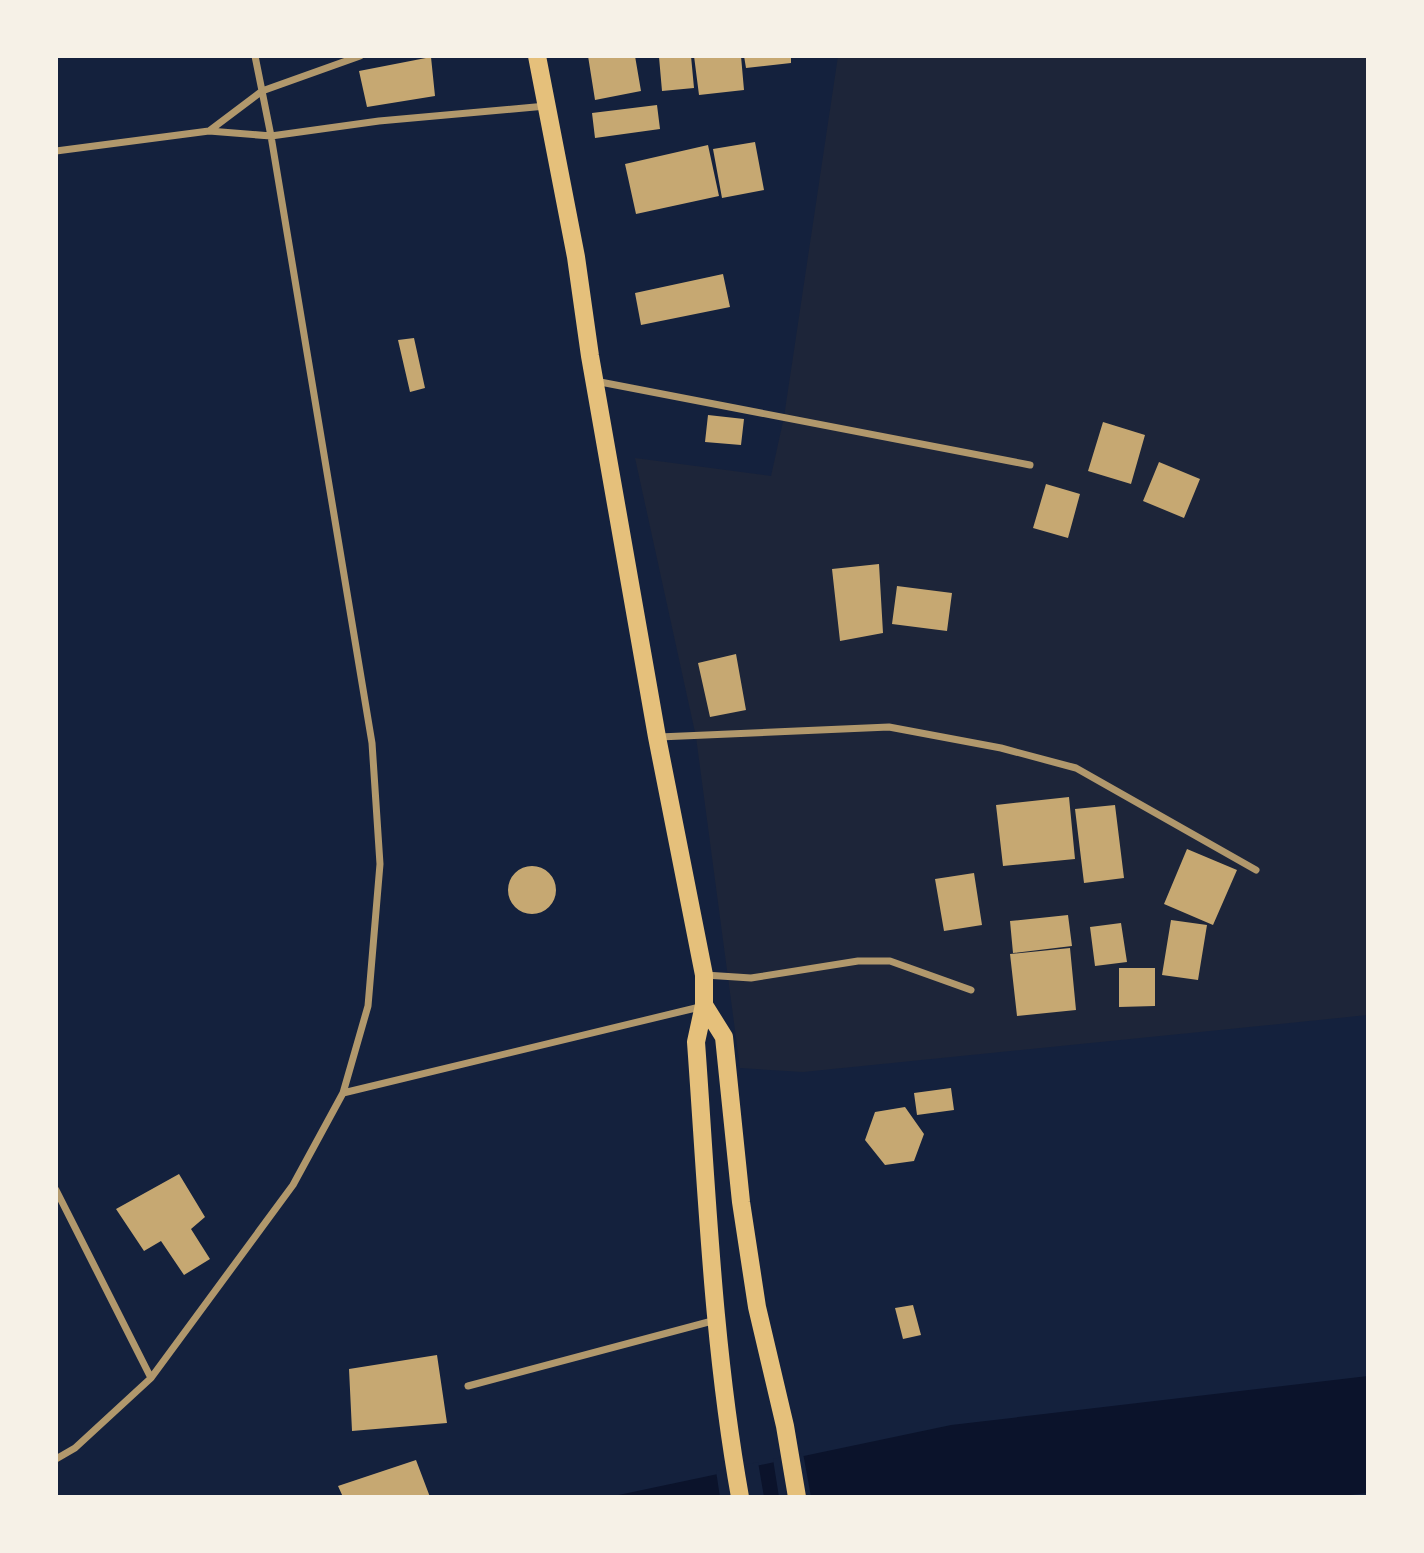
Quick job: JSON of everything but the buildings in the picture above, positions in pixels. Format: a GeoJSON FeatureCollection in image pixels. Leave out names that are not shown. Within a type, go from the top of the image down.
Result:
{"type":"FeatureCollection","features":[{"type":"Feature","properties":{"kind":"main road"},"geometry":{"type":"LineString","coordinates":[[537,56],[576,257],[657,737],[704,975],[705,1005],[696,1042],[717,1320],[731,1445],[740,1497]]}},
{"type":"Feature","properties":{"kind":"main road"},"geometry":{"type":"LineString","coordinates":[[705,1005],[724,1037],[741,1202],[757,1307],[785,1426],[797,1497]]}},
{"type":"Feature","properties":{"kind":"street"},"geometry":{"type":"LineString","coordinates":[[56,1459],[75,1448],[151,1378],[293,1185],[343,1093],[369,1006],[380,864],[372,743],[271,136],[255,56]]}},
{"type":"Feature","properties":{"kind":"street"},"geometry":{"type":"LineString","coordinates":[[209,131],[262,91],[360,56]]}},
{"type":"Feature","properties":{"kind":"street"},"geometry":{"type":"LineString","coordinates":[[56,151],[209,131],[271,136],[379,121],[547,106]]}},
{"type":"Feature","properties":{"kind":"street"},"geometry":{"type":"LineString","coordinates":[[595,381],[1030,465]]}},
{"type":"Feature","properties":{"kind":"street"},"geometry":{"type":"LineString","coordinates":[[657,737],[889,727],[1001,748],[1076,768],[1256,870]]}},
{"type":"Feature","properties":{"kind":"street"},"geometry":{"type":"LineString","coordinates":[[704,975],[751,978],[858,961],[890,961],[971,990]]}},
{"type":"Feature","properties":{"kind":"street"},"geometry":{"type":"LineString","coordinates":[[343,1093],[705,1005]]}},
{"type":"Feature","properties":{"kind":"street"},"geometry":{"type":"LineString","coordinates":[[56,1190],[151,1378]]}},
{"type":"Feature","properties":{"kind":"street"},"geometry":{"type":"LineString","coordinates":[[468,1386],[717,1320]]}},
{"type":"Feature","properties":{"kind":"shaded area"},"geometry":{"type":"Polygon","coordinates":[[[838,56],[1368,56],[1368,1015],[803,1072],[740,1068],[696,737],[635,458],[771,476],[784,417],[838,56]]]}},
{"type":"Feature","properties":{"kind":"shaded area"},"geometry":{"type":"Polygon","coordinates":[[[1368,1376],[1368,1493],[1332,1497],[609,1497],[951,1425],[1368,1376]]]}},
{"type":"Feature","properties":{"kind":"pier"},"geometry":{"type":"Polygon","coordinates":[[[803,1453],[811,1497],[779,1497],[773,1459],[803,1453]]]}},
{"type":"Feature","properties":{"kind":"pier"},"geometry":{"type":"Polygon","coordinates":[[[758,1462],[764,1497],[720,1497],[716,1471],[758,1462]]]}}]}
